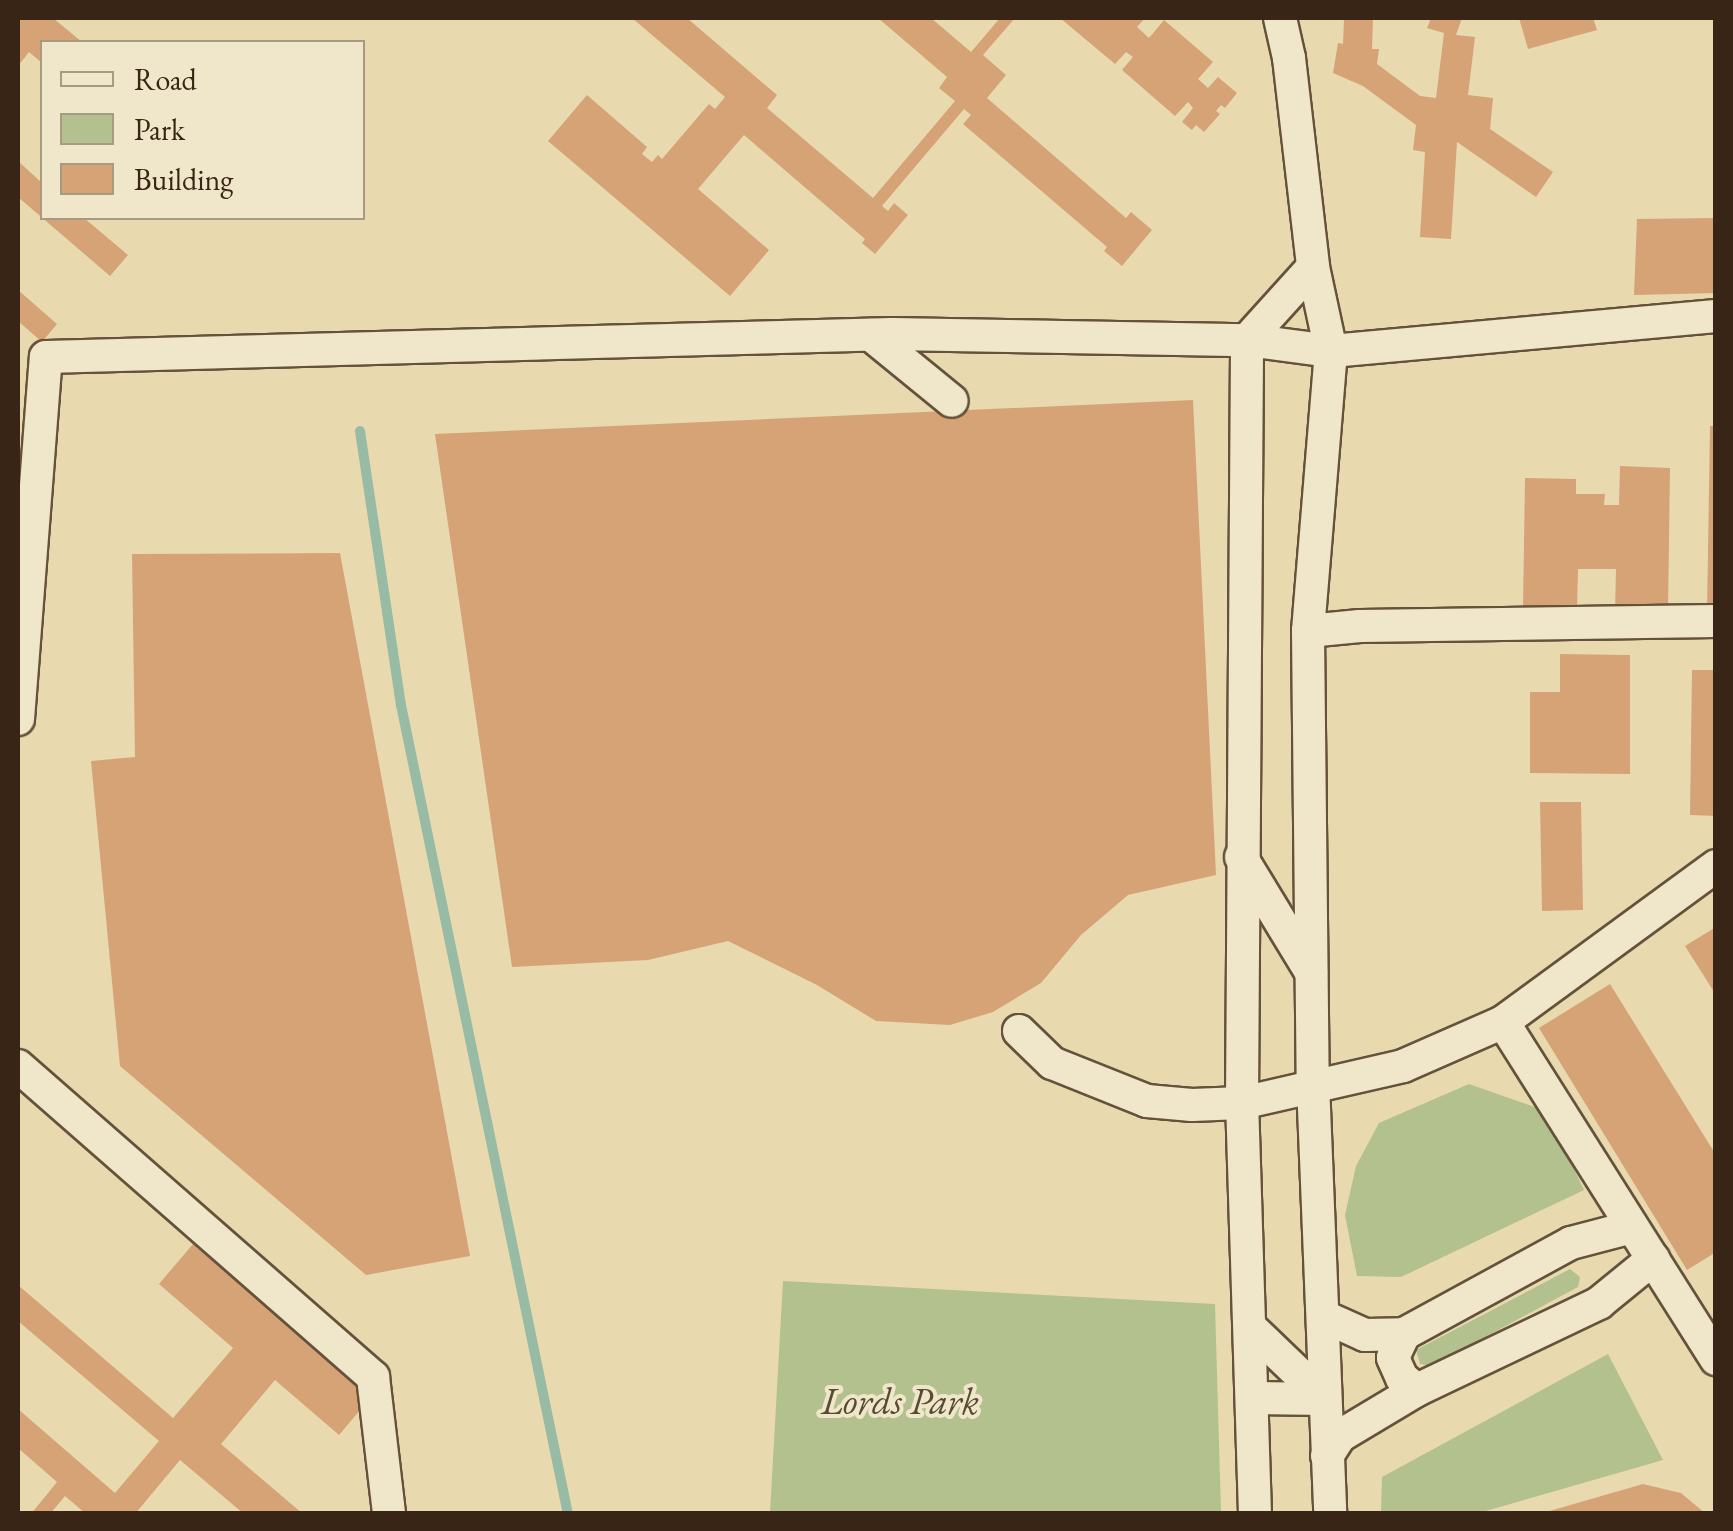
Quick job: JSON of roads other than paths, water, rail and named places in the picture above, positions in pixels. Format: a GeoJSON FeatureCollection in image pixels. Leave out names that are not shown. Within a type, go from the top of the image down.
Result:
{"type":"FeatureCollection","features":[{"type":"Feature","properties":{"kind":"street"},"geometry":{"type":"LineString","coordinates":[[1280,18],[1289,58],[1313,267],[1331,352],[1308,631],[1313,1084],[1330,1514]]}},
{"type":"Feature","properties":{"kind":"street"},"geometry":{"type":"LineString","coordinates":[[1254,1514],[1242,1104],[1247,340],[1313,267]]}},
{"type":"Feature","properties":{"kind":"street"},"geometry":{"type":"LineString","coordinates":[[18,719],[46,358],[871,335],[1247,340],[1331,352],[1716,316]]}},
{"type":"Feature","properties":{"kind":"street"},"geometry":{"type":"LineString","coordinates":[[871,335],[952,402]]}},
{"type":"Feature","properties":{"kind":"street"},"geometry":{"type":"LineString","coordinates":[[1308,631],[1360,626],[1716,621]]}},
{"type":"Feature","properties":{"kind":"street"},"geometry":{"type":"LineString","coordinates":[[1241,857],[1311,972]]}},
{"type":"Feature","properties":{"kind":"street"},"geometry":{"type":"LineString","coordinates":[[1019,1031],[1052,1063],[1147,1101],[1242,1104],[1313,1084],[1404,1066],[1503,1022],[1716,866]]}},
{"type":"Feature","properties":{"kind":"street"},"geometry":{"type":"LineString","coordinates":[[1503,1022],[1716,1359]]}},
{"type":"Feature","properties":{"kind":"street"},"geometry":{"type":"LineString","coordinates":[[18,1066],[373,1377],[389,1514]]}},
{"type":"Feature","properties":{"kind":"street"},"geometry":{"type":"LineString","coordinates":[[1325,1317],[1366,1335],[1404,1334],[1572,1243],[1632,1227]]}},
{"type":"Feature","properties":{"kind":"street"},"geometry":{"type":"LineString","coordinates":[[1327,1456],[1340,1436],[1417,1390],[1598,1303],[1652,1260]]}},
{"type":"Feature","properties":{"kind":"street"},"geometry":{"type":"LineString","coordinates":[[1250,1327],[1325,1399]]}},
{"type":"Feature","properties":{"kind":"street"},"geometry":{"type":"LineString","coordinates":[[1404,1334],[1394,1358],[1402,1378],[1417,1390]]}},
{"type":"Feature","properties":{"kind":"street"},"geometry":{"type":"LineString","coordinates":[[1252,1398],[1325,1399]]}},
{"type":"Feature","properties":{"kind":"waterway"},"geometry":{"type":"LineString","coordinates":[[360,431],[401,705],[568,1514]]}},
{"type":"Feature","properties":{"kind":"park label","name":"Lords Park"},"geometry":{"type":"Point","coordinates":[900,1401]}}]}
